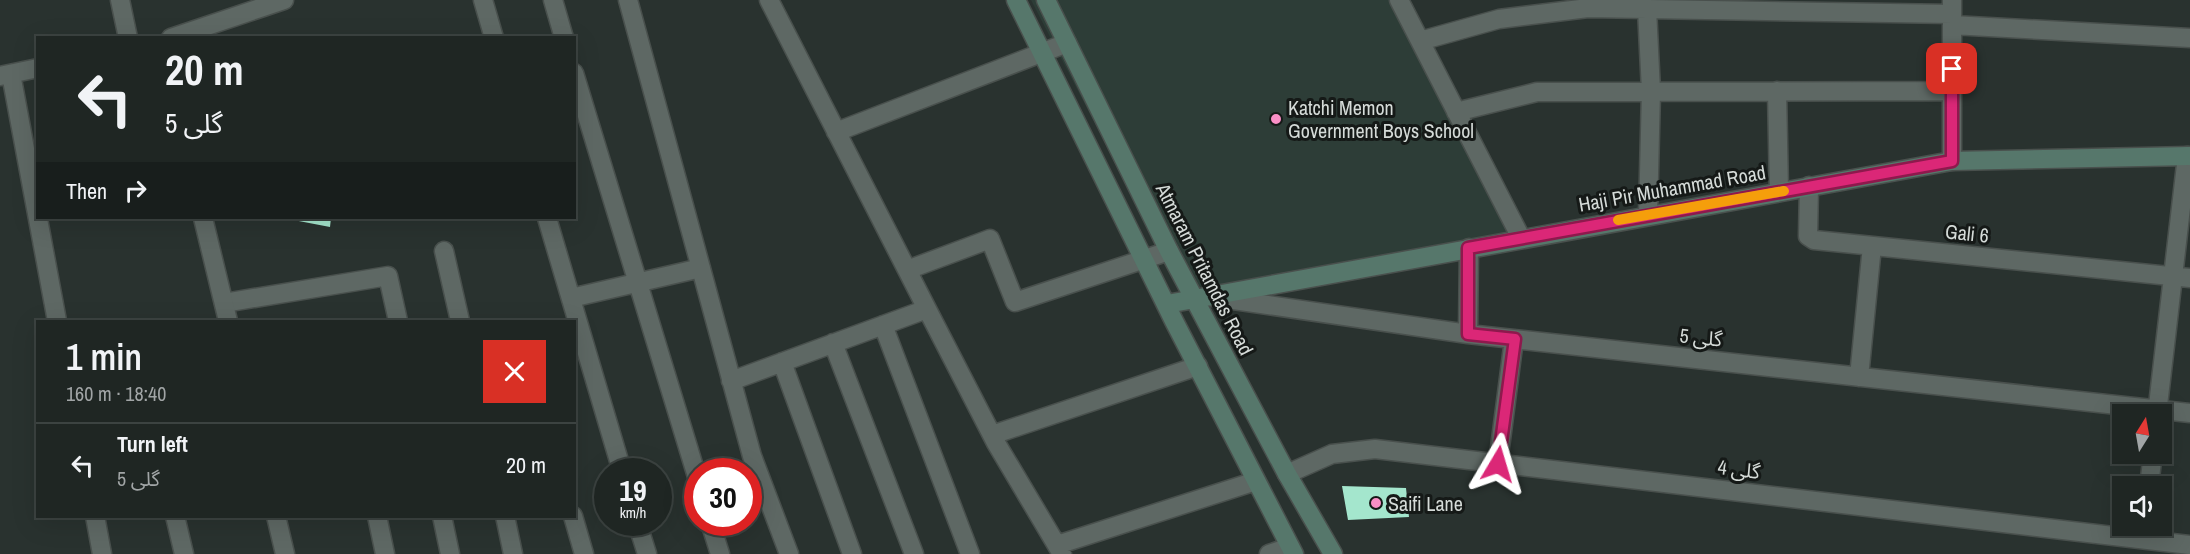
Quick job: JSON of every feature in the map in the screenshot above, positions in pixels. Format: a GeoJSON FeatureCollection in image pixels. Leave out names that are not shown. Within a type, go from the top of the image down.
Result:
{"type":"FeatureCollection","features":[{"type":"Feature","properties":{"kind":"main road"},"geometry":{"type":"LineString","coordinates":[[1016,0],[1292,551]]}},
{"type":"Feature","properties":{"kind":"main road","name":"Atmaram Pritamdas Road"},"geometry":{"type":"LineString","coordinates":[[1046,0],[1169,251],[1202,298],[1287,474],[1333,554]]}},
{"type":"Feature","properties":{"kind":"main road","name":"Haji Pir Muhammad Road"},"geometry":{"type":"LineString","coordinates":[[1167,304],[1952,161],[2188,156]]}},
{"type":"Feature","properties":{"kind":"street"},"geometry":{"type":"LineString","coordinates":[[120,0],[128,36]]}},
{"type":"Feature","properties":{"kind":"street"},"geometry":{"type":"LineString","coordinates":[[177,36],[285,0]]}},
{"type":"Feature","properties":{"kind":"street"},"geometry":{"type":"LineString","coordinates":[[483,0],[493,36]]}},
{"type":"Feature","properties":{"kind":"street"},"geometry":{"type":"LineString","coordinates":[[553,0],[563,36]]}},
{"type":"Feature","properties":{"kind":"street"},"geometry":{"type":"LineString","coordinates":[[628,0],[752,456],[789,554]]}},
{"type":"Feature","properties":{"kind":"street"},"geometry":{"type":"LineString","coordinates":[[769,0],[992,435],[1060,549],[1256,481]]}},
{"type":"Feature","properties":{"kind":"street"},"geometry":{"type":"LineString","coordinates":[[1399,0],[1521,238]]}},
{"type":"Feature","properties":{"kind":"street"},"geometry":{"type":"LineString","coordinates":[[1420,41],[1499,19],[1588,8],[1952,13],[2190,38]]}},
{"type":"Feature","properties":{"kind":"street"},"geometry":{"type":"LineString","coordinates":[[1647,9],[1651,91],[1648,215]]}},
{"type":"Feature","properties":{"kind":"street"},"geometry":{"type":"LineString","coordinates":[[1952,13],[1952,161]]}},
{"type":"Feature","properties":{"kind":"street"},"geometry":{"type":"LineString","coordinates":[[836,132],[1067,43]]}},
{"type":"Feature","properties":{"kind":"street"},"geometry":{"type":"LineString","coordinates":[[36,68],[5,75],[57,320]]}},
{"type":"Feature","properties":{"kind":"street"},"geometry":{"type":"LineString","coordinates":[[576,80],[691,458]]}},
{"type":"Feature","properties":{"kind":"street"},"geometry":{"type":"LineString","coordinates":[[1777,91],[1779,192]]}},
{"type":"Feature","properties":{"kind":"street"},"geometry":{"type":"LineString","coordinates":[[1456,112],[1537,92],[1952,91]]}},
{"type":"Feature","properties":{"kind":"street"},"geometry":{"type":"LineString","coordinates":[[2158,404],[2181,278],[2188,156]]}},
{"type":"Feature","properties":{"kind":"street","name":"Gali 6"},"geometry":{"type":"LineString","coordinates":[[1809,186],[1808,236],[1814,240],[2181,278]]}},
{"type":"Feature","properties":{"kind":"street"},"geometry":{"type":"LineString","coordinates":[[203,219],[226,312],[388,276],[398,320]]}},
{"type":"Feature","properties":{"kind":"street"},"geometry":{"type":"LineString","coordinates":[[547,219],[571,298],[575,320]]}},
{"type":"Feature","properties":{"kind":"street"},"geometry":{"type":"LineString","coordinates":[[907,270],[990,239],[1015,302],[1169,251]]}},
{"type":"Feature","properties":{"kind":"street"},"geometry":{"type":"LineString","coordinates":[[1859,377],[1872,246]]}},
{"type":"Feature","properties":{"kind":"street"},"geometry":{"type":"LineString","coordinates":[[1468,248],[1468,334]]}},
{"type":"Feature","properties":{"kind":"street"},"geometry":{"type":"LineString","coordinates":[[444,251],[460,320]]}},
{"type":"Feature","properties":{"kind":"street"},"geometry":{"type":"LineString","coordinates":[[571,298],[701,268]]}},
{"type":"Feature","properties":{"kind":"street","name":"گلی 5"},"geometry":{"type":"LineString","coordinates":[[1202,298],[1468,334],[2112,407]]}},
{"type":"Feature","properties":{"kind":"street"},"geometry":{"type":"LineString","coordinates":[[731,381],[927,309]]}},
{"type":"Feature","properties":{"kind":"street"},"geometry":{"type":"LineString","coordinates":[[883,325],[970,554]]}},
{"type":"Feature","properties":{"kind":"street"},"geometry":{"type":"LineString","coordinates":[[576,328],[583,370],[617,458]]}},
{"type":"Feature","properties":{"kind":"street"},"geometry":{"type":"LineString","coordinates":[[1498,464],[1515,339]]}},
{"type":"Feature","properties":{"kind":"street"},"geometry":{"type":"LineString","coordinates":[[833,344],[914,554]]}},
{"type":"Feature","properties":{"kind":"street"},"geometry":{"type":"LineString","coordinates":[[782,362],[852,554]]}},
{"type":"Feature","properties":{"kind":"street"},"geometry":{"type":"LineString","coordinates":[[992,435],[1198,366]]}},
{"type":"Feature","properties":{"kind":"street","name":"گلی 5"},"geometry":{"type":"LineString","coordinates":[[2172,412],[2190,413]]}},
{"type":"Feature","properties":{"kind":"street","name":"گلی 4"},"geometry":{"type":"LineString","coordinates":[[1287,474],[1332,454],[1375,449],[2190,545]]}},
{"type":"Feature","properties":{"kind":"street"},"geometry":{"type":"LineString","coordinates":[[94,518],[102,554]]}},
{"type":"Feature","properties":{"kind":"street"},"geometry":{"type":"LineString","coordinates":[[175,518],[184,554]]}},
{"type":"Feature","properties":{"kind":"street"},"geometry":{"type":"LineString","coordinates":[[276,518],[285,554]]}},
{"type":"Feature","properties":{"kind":"street"},"geometry":{"type":"LineString","coordinates":[[376,518],[385,554]]}},
{"type":"Feature","properties":{"kind":"street"},"geometry":{"type":"LineString","coordinates":[[442,518],[450,554]]}},
{"type":"Feature","properties":{"kind":"street"},"geometry":{"type":"LineString","coordinates":[[505,518],[513,554]]}},
{"type":"Feature","properties":{"kind":"street"},"geometry":{"type":"LineString","coordinates":[[574,518],[584,554]]}},
{"type":"Feature","properties":{"kind":"street"},"geometry":{"type":"LineString","coordinates":[[641,536],[647,554]]}},
{"type":"Feature","properties":{"kind":"street"},"geometry":{"type":"LineString","coordinates":[[714,536],[720,554]]}},
{"type":"Feature","properties":{"kind":"street"},"geometry":{"type":"LineString","coordinates":[[1269,554],[1292,551]]}},
{"type":"Feature","properties":{"kind":"shaded area","name":"Katchi Memon Government Boys School"},"geometry":{"type":"Polygon","coordinates":[[[1031,0],[1398,0],[1521,238],[1188,304],[1031,0]]]}},
{"type":"Feature","properties":{"kind":"building"},"geometry":{"type":"Polygon","coordinates":[[[288,219],[331,219],[330,227],[288,219]]]}},
{"type":"Feature","properties":{"kind":"building","name":"Saifi Lane"},"geometry":{"type":"Polygon","coordinates":[[[1342,486],[1406,488],[1409,517],[1348,520],[1342,486]]]}},
{"type":"Feature","properties":{"kind":"slow traffic"},"geometry":{"type":"LineString","coordinates":[[1618,220],[1784,191]]}},
{"type":"Feature","properties":{"kind":"place","name":"Katchi Memon Government Boys School"},"geometry":{"type":"Point","coordinates":[1276,119]}},
{"type":"Feature","properties":{"kind":"place","name":"Saifi Lane"},"geometry":{"type":"Point","coordinates":[1376,503]}},
{"type":"Feature","properties":{"kind":"route"},"geometry":{"type":"LineString","coordinates":[[1498,464],[1515,339],[1468,334],[1468,248],[1952,161],[1952,69]]}}]}
